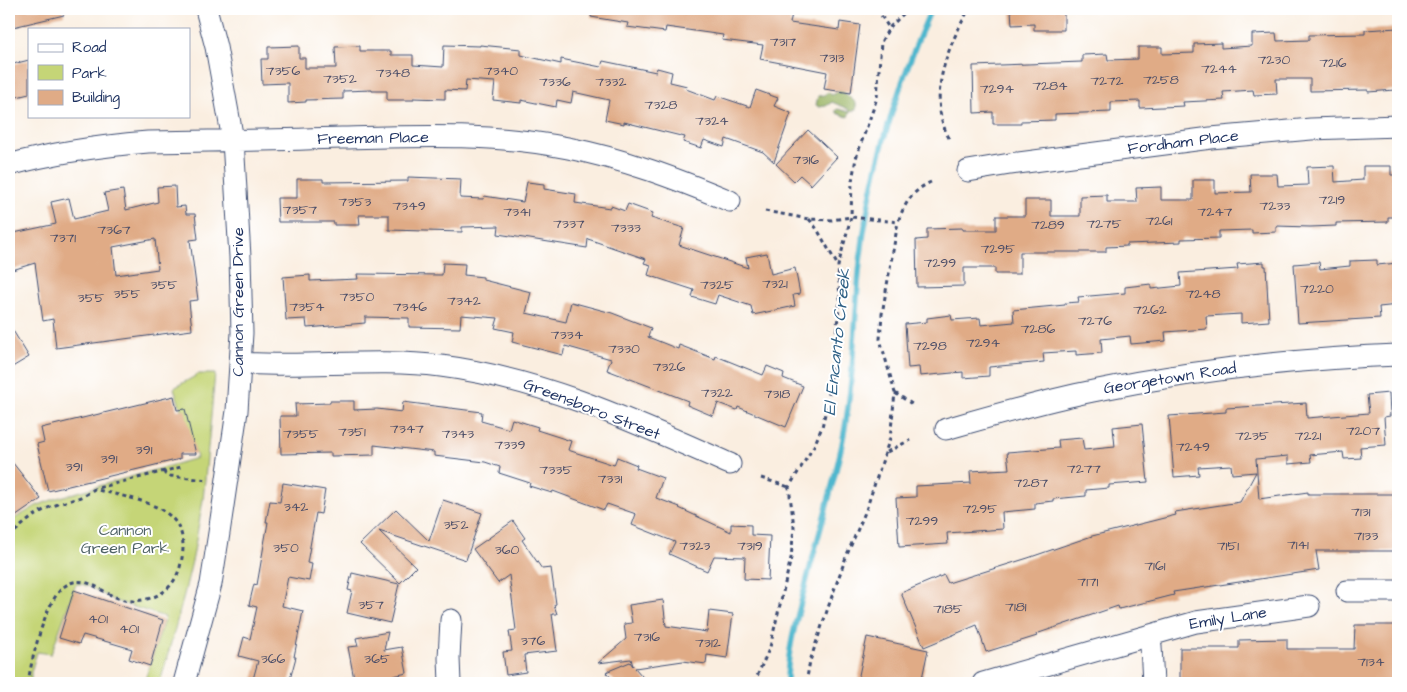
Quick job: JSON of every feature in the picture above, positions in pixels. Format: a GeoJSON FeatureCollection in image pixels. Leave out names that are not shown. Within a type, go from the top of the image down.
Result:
{"type":"FeatureCollection","features":[{"type":"Feature","properties":{"kind":"street","name":"Cannon Green Drive"},"geometry":{"type":"LineString","coordinates":[[184,683],[211,584],[236,411],[240,363],[240,257],[233,140],[216,47],[206,9]]}},
{"type":"Feature","properties":{"kind":"street","name":"Fordham Place"},"geometry":{"type":"LineString","coordinates":[[968,171],[1211,138],[1311,129],[1398,126]]}},
{"type":"Feature","properties":{"kind":"street","name":"Freeman Place"},"geometry":{"type":"LineString","coordinates":[[9,165],[54,153],[112,145],[233,140],[480,137],[568,148],[633,164],[730,200]]}},
{"type":"Feature","properties":{"kind":"street","name":"Georgetown Road"},"geometry":{"type":"LineString","coordinates":[[946,429],[1035,404],[1101,389],[1176,376],[1304,360],[1398,355]]}},
{"type":"Feature","properties":{"kind":"street","name":"Greensboro Street"},"geometry":{"type":"LineString","coordinates":[[240,363],[267,365],[418,364],[441,366],[496,376],[540,387],[569,397],[730,464]]}},
{"type":"Feature","properties":{"kind":"street"},"geometry":{"type":"LineString","coordinates":[[1347,591],[1398,591]]}},
{"type":"Feature","properties":{"kind":"street","name":"Emily Lane"},"geometry":{"type":"LineString","coordinates":[[983,683],[1196,622],[1309,606]]}},
{"type":"Feature","properties":{"kind":"street"},"geometry":{"type":"LineString","coordinates":[[450,683],[451,620]]}},
{"type":"Feature","properties":{"kind":"street"},"geometry":{"type":"LineString","coordinates":[[1148,636],[1151,646],[1153,683]]}},
{"type":"Feature","properties":{"kind":"path"},"geometry":{"type":"LineString","coordinates":[[877,9],[889,28]]}},
{"type":"Feature","properties":{"kind":"path"},"geometry":{"type":"LineString","coordinates":[[754,683],[770,647],[791,558],[794,527],[789,487],[814,446],[822,427],[828,401],[840,300],[838,266],[851,217],[852,182],[856,158],[877,98],[881,42],[889,28],[908,9]]}},
{"type":"Feature","properties":{"kind":"path"},"geometry":{"type":"LineString","coordinates":[[949,138],[941,114],[940,83],[943,65],[969,9]]}},
{"type":"Feature","properties":{"kind":"path"},"geometry":{"type":"LineString","coordinates":[[806,683],[810,661],[832,596],[887,452],[894,393],[880,339],[882,314],[898,222],[902,210],[910,197],[922,186],[931,182]]}},
{"type":"Feature","properties":{"kind":"path"},"geometry":{"type":"LineString","coordinates":[[765,211],[809,219],[832,220],[851,217],[898,222]]}},
{"type":"Feature","properties":{"kind":"path"},"geometry":{"type":"LineString","coordinates":[[809,219],[817,229],[838,266]]}},
{"type":"Feature","properties":{"kind":"path"},"geometry":{"type":"LineString","coordinates":[[894,393],[914,406]]}},
{"type":"Feature","properties":{"kind":"path"},"geometry":{"type":"LineString","coordinates":[[887,452],[910,440]]}},
{"type":"Feature","properties":{"kind":"path"},"geometry":{"type":"LineString","coordinates":[[9,537],[34,515],[51,506],[89,494],[94,489],[181,467]]}},
{"type":"Feature","properties":{"kind":"path"},"geometry":{"type":"LineString","coordinates":[[164,471],[170,476],[208,480]]}},
{"type":"Feature","properties":{"kind":"path"},"geometry":{"type":"LineString","coordinates":[[761,478],[789,487]]}},
{"type":"Feature","properties":{"kind":"path"},"geometry":{"type":"LineString","coordinates":[[28,683],[33,651],[50,608],[63,587],[80,581],[88,582],[113,596],[134,601],[158,596],[169,588],[177,578],[183,549],[182,535],[177,522],[163,510],[146,503],[94,489]]}},
{"type":"Feature","properties":{"kind":"green space"},"geometry":{"type":"Polygon","coordinates":[[[840,91],[856,103],[856,110],[850,112],[848,117],[836,113],[836,110],[849,112],[848,109],[832,102],[826,106],[819,107],[816,105],[818,96],[828,92],[832,95],[840,91]]]}},
{"type":"Feature","properties":{"kind":"green space","name":"Cannon Green Park"},"geometry":{"type":"Polygon","coordinates":[[[199,374],[215,374],[203,500],[193,557],[160,683],[144,683],[165,617],[115,601],[90,587],[76,584],[51,654],[37,652],[31,672],[31,683],[9,683],[9,522],[36,506],[57,498],[197,458],[174,388],[199,374]]]}},
{"type":"Feature","properties":{"kind":"building"},"geometry":{"type":"Polygon","coordinates":[[[9,9],[64,9],[64,15],[9,28],[9,9]]]}},
{"type":"Feature","properties":{"kind":"building"},"geometry":{"type":"Polygon","coordinates":[[[592,9],[793,9],[790,23],[839,30],[840,22],[860,25],[851,93],[824,89],[827,72],[760,59],[763,45],[722,40],[723,35],[666,27],[665,32],[627,27],[628,23],[591,17],[592,9]]]}},
{"type":"Feature","properties":{"kind":"building"},"geometry":{"type":"Polygon","coordinates":[[[1011,9],[1064,9],[1064,30],[1034,30],[1034,24],[1012,25],[1011,9]]]}},
{"type":"Feature","properties":{"kind":"building"},"geometry":{"type":"Polygon","coordinates":[[[1398,28],[1398,73],[1394,73],[1395,90],[1368,92],[1368,90],[1310,91],[1310,79],[1276,79],[1277,94],[1254,95],[1253,90],[1223,92],[1224,100],[1183,102],[1184,106],[1140,108],[1140,101],[1111,102],[1111,112],[1055,114],[1055,120],[1021,121],[1021,124],[993,124],[993,112],[974,113],[973,66],[1082,62],[1082,55],[1107,54],[1108,60],[1138,59],[1138,47],[1162,47],[1162,54],[1194,53],[1194,44],[1221,43],[1221,48],[1252,46],[1252,34],[1276,33],[1277,41],[1309,40],[1309,35],[1365,34],[1365,30],[1398,28]]]}},
{"type":"Feature","properties":{"kind":"building"},"geometry":{"type":"Polygon","coordinates":[[[444,45],[480,45],[521,49],[521,55],[561,64],[561,59],[601,67],[603,61],[656,72],[657,68],[672,72],[670,82],[687,86],[686,89],[715,100],[717,96],[750,107],[756,90],[778,98],[774,106],[791,113],[774,162],[763,152],[726,139],[724,147],[704,140],[701,148],[683,142],[685,137],[624,122],[624,124],[605,120],[609,100],[573,92],[571,103],[557,100],[556,107],[521,100],[521,103],[493,100],[495,82],[466,80],[465,91],[445,90],[445,99],[413,98],[413,100],[387,100],[387,91],[372,90],[343,91],[343,99],[306,100],[306,102],[288,103],[288,83],[262,84],[261,59],[268,59],[268,47],[299,46],[299,58],[305,58],[305,68],[336,68],[335,47],[360,46],[360,51],[391,51],[391,55],[413,55],[413,65],[443,67],[444,45]]]}},
{"type":"Feature","properties":{"kind":"building"},"geometry":{"type":"Polygon","coordinates":[[[28,60],[28,94],[9,99],[9,65],[28,60]]]}},
{"type":"Feature","properties":{"kind":"building"},"geometry":{"type":"Polygon","coordinates":[[[808,130],[837,157],[811,185],[800,175],[794,181],[776,164],[808,130]]]}},
{"type":"Feature","properties":{"kind":"building"},"geometry":{"type":"Polygon","coordinates":[[[1334,166],[1335,182],[1363,180],[1363,166],[1391,166],[1391,175],[1398,175],[1398,217],[1388,217],[1388,222],[1336,223],[1336,226],[1276,226],[1276,232],[1252,233],[1252,230],[1219,231],[1219,238],[1181,239],[1181,242],[1127,244],[1127,246],[1106,247],[1106,252],[1020,252],[1020,274],[995,274],[995,268],[964,268],[964,286],[917,287],[916,240],[927,239],[927,229],[963,228],[963,230],[996,230],[996,216],[1025,216],[1025,200],[1051,200],[1051,216],[1080,216],[1080,196],[1107,195],[1107,202],[1137,202],[1136,188],[1161,187],[1161,200],[1193,200],[1193,180],[1215,180],[1215,193],[1251,192],[1250,174],[1277,174],[1278,186],[1308,185],[1307,167],[1334,166]]]}},
{"type":"Feature","properties":{"kind":"building"},"geometry":{"type":"Polygon","coordinates":[[[408,177],[461,179],[460,198],[483,199],[484,196],[523,202],[527,182],[544,184],[544,189],[576,194],[575,203],[610,208],[611,206],[625,211],[628,204],[653,213],[651,218],[684,228],[679,245],[748,268],[746,257],[767,253],[771,274],[795,268],[800,294],[793,295],[795,306],[753,315],[751,306],[718,295],[715,304],[692,297],[694,290],[648,275],[651,265],[644,263],[646,259],[588,239],[587,248],[498,234],[499,226],[462,227],[462,232],[389,230],[389,215],[359,215],[360,225],[334,225],[334,222],[278,222],[277,198],[297,198],[297,179],[323,179],[323,182],[408,181],[408,177]]]}},
{"type":"Feature","properties":{"kind":"building"},"geometry":{"type":"Polygon","coordinates":[[[175,186],[176,207],[185,206],[186,214],[195,214],[198,239],[190,240],[198,300],[189,301],[192,330],[56,348],[53,319],[43,321],[35,263],[9,271],[9,234],[56,224],[51,202],[69,198],[74,219],[108,211],[104,193],[123,190],[126,210],[158,202],[157,187],[175,186]],[[155,239],[113,247],[116,275],[158,269],[155,239]]]}},
{"type":"Feature","properties":{"kind":"building"},"geometry":{"type":"Polygon","coordinates":[[[1377,260],[1377,265],[1398,263],[1398,305],[1379,307],[1380,318],[1298,323],[1294,264],[1319,262],[1320,269],[1350,266],[1350,261],[1377,260]]]}},
{"type":"Feature","properties":{"kind":"building"},"geometry":{"type":"Polygon","coordinates":[[[1264,262],[1264,266],[1266,266],[1269,321],[1241,323],[1241,314],[1206,316],[1207,329],[1165,332],[1166,341],[1131,344],[1130,336],[1101,339],[1102,353],[1076,355],[1076,351],[1043,353],[1044,362],[989,367],[989,376],[963,378],[963,372],[920,376],[919,367],[908,368],[905,324],[927,322],[927,318],[951,315],[952,320],[980,318],[981,325],[1014,322],[1013,310],[1065,305],[1065,303],[1079,302],[1078,297],[1125,293],[1125,287],[1151,284],[1151,289],[1181,286],[1180,273],[1238,269],[1237,264],[1264,262]]]}},
{"type":"Feature","properties":{"kind":"building"},"geometry":{"type":"Polygon","coordinates":[[[443,263],[465,264],[464,275],[483,277],[483,280],[531,292],[526,313],[566,322],[571,302],[612,313],[651,328],[648,337],[678,349],[679,345],[715,359],[716,356],[763,375],[767,366],[784,373],[783,378],[803,386],[786,427],[738,407],[737,410],[718,403],[713,416],[687,405],[688,401],[607,370],[611,359],[565,346],[563,355],[512,342],[514,332],[495,328],[498,318],[461,315],[460,328],[409,327],[409,318],[365,317],[365,323],[307,328],[306,319],[286,320],[283,277],[310,275],[310,281],[358,279],[357,274],[442,275],[443,263]]]}},
{"type":"Feature","properties":{"kind":"building"},"geometry":{"type":"Polygon","coordinates":[[[9,324],[29,357],[9,369],[9,324]]]}},
{"type":"Feature","properties":{"kind":"building"},"geometry":{"type":"Polygon","coordinates":[[[1389,393],[1390,416],[1384,417],[1386,445],[1360,447],[1361,458],[1344,459],[1343,452],[1310,455],[1311,462],[1288,464],[1288,456],[1256,459],[1259,499],[1308,492],[1308,494],[1395,494],[1395,551],[1316,551],[1319,570],[1173,592],[1174,595],[1119,609],[1118,606],[1036,634],[1037,636],[986,652],[977,625],[924,647],[901,593],[944,575],[948,583],[1092,536],[1176,515],[1175,512],[1240,502],[1256,472],[1232,474],[1231,465],[1198,467],[1199,475],[1174,477],[1169,416],[1226,412],[1226,408],[1306,403],[1307,418],[1369,413],[1367,395],[1389,393]]]}},
{"type":"Feature","properties":{"kind":"building"},"geometry":{"type":"Polygon","coordinates":[[[174,396],[177,410],[185,409],[196,454],[180,454],[180,459],[48,491],[37,444],[44,442],[41,428],[174,396]]]}},
{"type":"Feature","properties":{"kind":"building"},"geometry":{"type":"Polygon","coordinates":[[[330,401],[354,401],[354,410],[377,409],[402,412],[403,402],[482,412],[481,421],[509,429],[512,419],[538,427],[537,430],[571,441],[568,450],[614,465],[617,457],[637,465],[636,468],[663,478],[656,498],[680,507],[731,532],[731,524],[751,525],[751,535],[770,536],[768,580],[744,579],[745,557],[714,556],[707,571],[669,554],[675,542],[632,525],[636,514],[607,504],[604,510],[553,491],[552,493],[529,486],[530,483],[499,473],[500,467],[485,462],[434,456],[434,452],[374,445],[374,455],[331,456],[331,453],[281,454],[280,416],[296,416],[295,404],[330,403],[330,401]]]}},
{"type":"Feature","properties":{"kind":"building"},"geometry":{"type":"Polygon","coordinates":[[[1142,424],[1148,482],[1109,485],[1109,488],[1086,490],[1086,496],[1053,499],[1053,501],[1035,503],[1035,509],[1002,512],[1003,529],[947,533],[948,544],[899,547],[896,498],[916,497],[916,486],[971,483],[970,471],[1009,469],[1007,452],[1059,448],[1058,440],[1082,438],[1084,450],[1115,447],[1113,427],[1142,424]]]}},
{"type":"Feature","properties":{"kind":"building"},"geometry":{"type":"Polygon","coordinates":[[[9,458],[41,499],[9,521],[9,458]]]}},
{"type":"Feature","properties":{"kind":"building"},"geometry":{"type":"Polygon","coordinates":[[[283,483],[325,490],[321,514],[316,513],[307,563],[312,564],[309,581],[288,577],[282,606],[303,611],[294,657],[296,657],[289,683],[252,683],[258,661],[239,656],[244,637],[250,639],[257,607],[249,605],[254,584],[257,585],[270,501],[280,502],[283,483]]]}},
{"type":"Feature","properties":{"kind":"building"},"geometry":{"type":"Polygon","coordinates":[[[443,500],[482,513],[466,560],[379,531],[416,567],[400,583],[360,544],[396,509],[429,541],[443,500]]]}},
{"type":"Feature","properties":{"kind":"building"},"geometry":{"type":"Polygon","coordinates":[[[513,521],[525,538],[522,540],[542,569],[551,568],[556,604],[554,605],[557,614],[552,614],[557,651],[524,655],[526,672],[506,675],[503,652],[512,651],[509,631],[516,630],[509,575],[498,583],[473,549],[513,521]]]}},
{"type":"Feature","properties":{"kind":"building"},"geometry":{"type":"Polygon","coordinates":[[[352,573],[399,584],[390,623],[347,613],[352,591],[348,590],[352,573]]]}},
{"type":"Feature","properties":{"kind":"building"},"geometry":{"type":"Polygon","coordinates":[[[74,590],[163,620],[150,666],[129,659],[132,649],[83,635],[79,644],[59,638],[74,590]]]}},
{"type":"Feature","properties":{"kind":"building"},"geometry":{"type":"Polygon","coordinates":[[[663,600],[666,626],[707,632],[709,611],[733,614],[727,658],[707,655],[706,664],[683,661],[635,668],[648,683],[616,683],[606,672],[630,662],[633,666],[631,659],[598,663],[626,639],[624,624],[632,623],[629,605],[663,600]]]}},
{"type":"Feature","properties":{"kind":"building"},"geometry":{"type":"Polygon","coordinates":[[[1355,625],[1398,625],[1398,683],[1180,683],[1180,648],[1239,648],[1239,640],[1287,639],[1287,649],[1354,649],[1355,625]]]}},
{"type":"Feature","properties":{"kind":"building"},"geometry":{"type":"Polygon","coordinates":[[[388,632],[384,650],[402,647],[407,673],[366,682],[365,677],[354,679],[348,647],[358,646],[356,638],[388,632]]]}},
{"type":"Feature","properties":{"kind":"building"},"geometry":{"type":"Polygon","coordinates":[[[867,637],[928,650],[921,683],[874,683],[858,680],[867,637]]]}},
{"type":"Feature","properties":{"kind":"waterway","name":"El Encanto Creek"},"geometry":{"type":"LineString","coordinates":[[787,683],[793,635],[834,480],[846,422],[860,263],[864,230],[877,165],[906,70],[931,9]]}}]}
